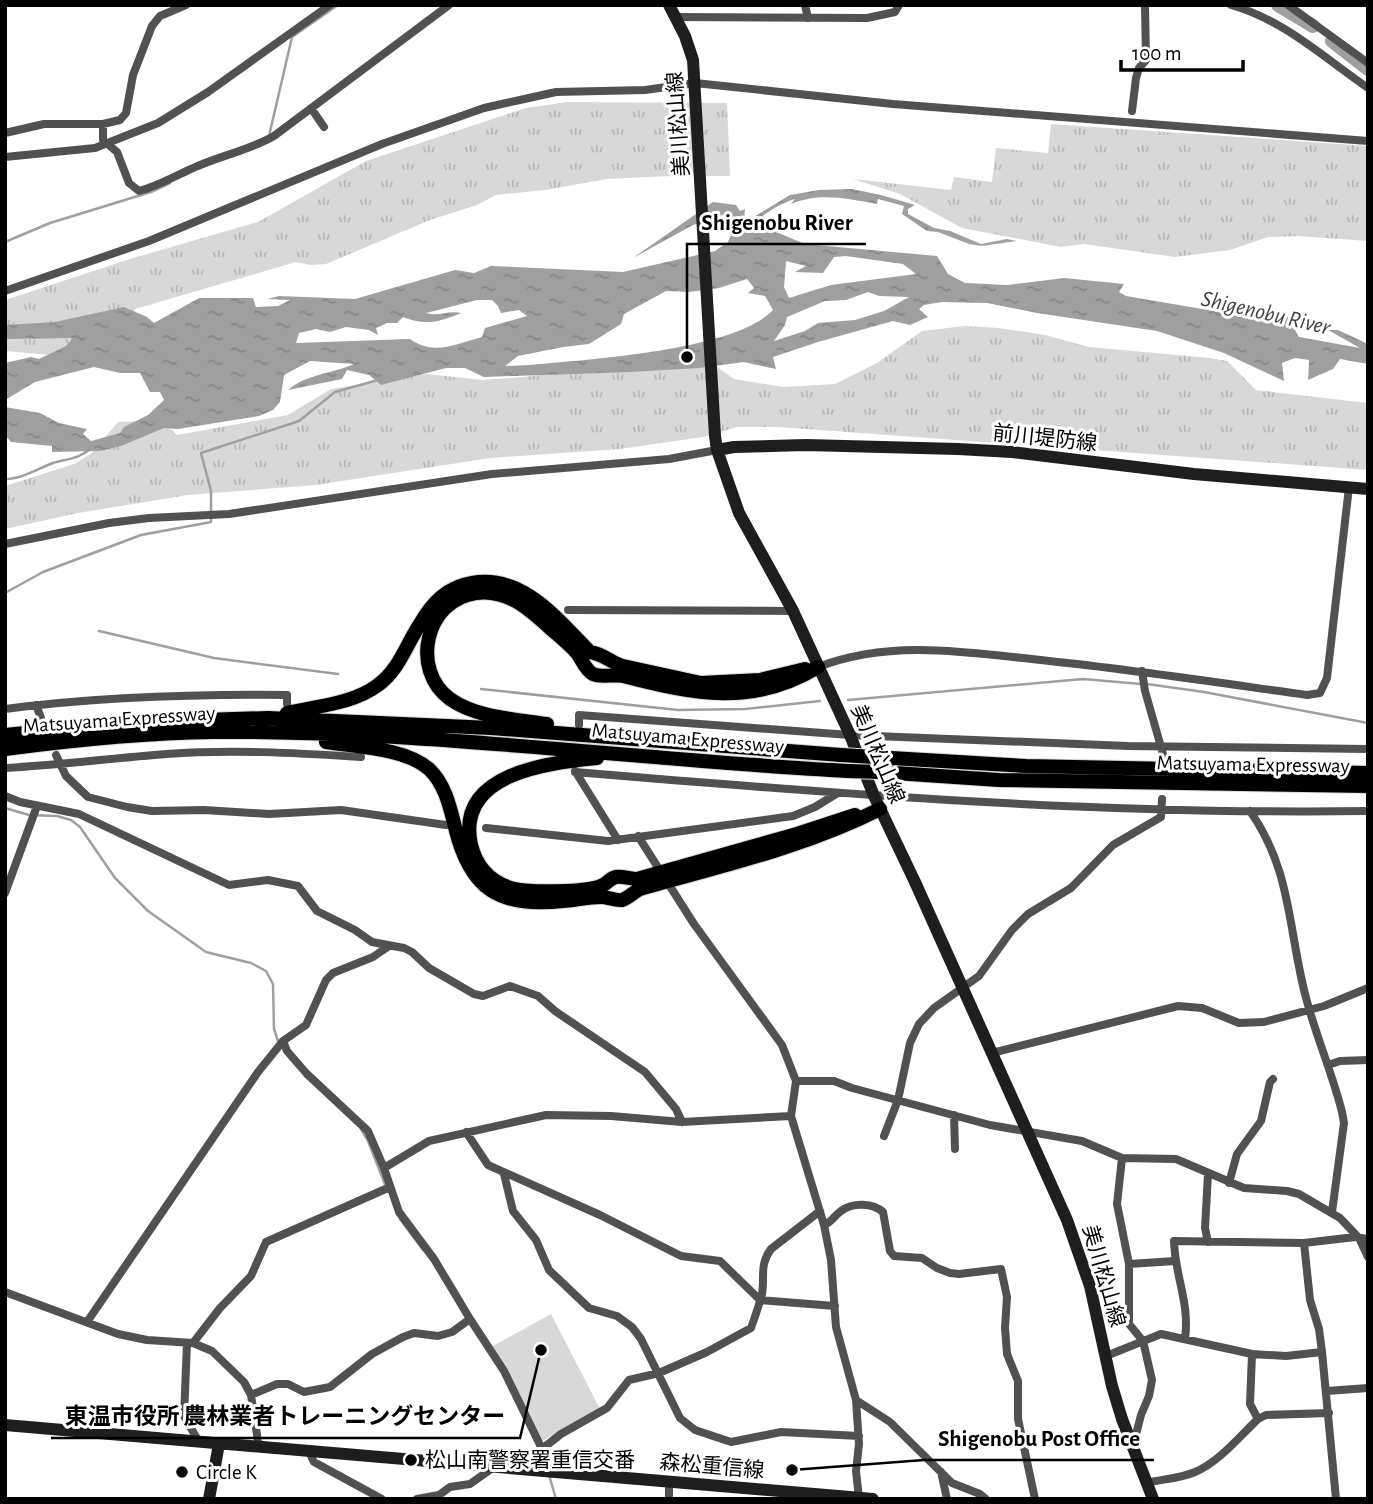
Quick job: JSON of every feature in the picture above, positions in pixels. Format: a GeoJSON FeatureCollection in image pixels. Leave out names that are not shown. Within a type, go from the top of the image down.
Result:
{"type":"FeatureCollection","features":[{"type":"Feature","properties":{"kind":"highway"},"geometry":{"type":"LineString","coordinates":[[269,725],[343,701],[378,685],[398,663],[418,626],[438,600],[454,588],[476,582],[503,583],[525,592],[548,609],[590,652],[599,653],[623,666],[701,683],[760,680],[818,667]]}},
{"type":"Feature","properties":{"kind":"highway"},"geometry":{"type":"LineString","coordinates":[[665,743],[502,717],[463,707],[438,688],[430,674],[427,649],[434,622],[442,611],[464,596],[485,593],[506,596],[529,609],[576,651],[588,671],[596,676],[615,674],[706,693],[762,691],[795,681],[818,667]]}},
{"type":"Feature","properties":{"kind":"highway","name":"Matsuyama Expressway"},"geometry":{"type":"LineString","coordinates":[[5,735],[139,722],[491,728],[665,743],[1026,766],[1368,773]]}},
{"type":"Feature","properties":{"kind":"highway"},"geometry":{"type":"LineString","coordinates":[[269,725],[400,754],[417,761],[438,780],[446,797],[462,852],[474,876],[485,887],[511,900],[545,903],[600,897],[618,901],[626,899],[664,877],[877,802]]}},
{"type":"Feature","properties":{"kind":"highway","name":"Matsuyama Expressway"},"geometry":{"type":"LineString","coordinates":[[5,749],[269,725],[630,755],[999,780],[1368,786]]}},
{"type":"Feature","properties":{"kind":"highway"},"geometry":{"type":"LineString","coordinates":[[630,755],[528,768],[496,783],[484,793],[476,805],[471,821],[473,854],[482,870],[492,879],[525,892],[602,886],[617,876],[637,879],[664,877]]}},
{"type":"Feature","properties":{"kind":"main road","name":"美川松山線"},"geometry":{"type":"LineString","coordinates":[[672,11],[685,36],[693,60],[717,450],[738,513],[793,611],[1081,1255],[1112,1386],[1132,1449],[1153,1499]]}},
{"type":"Feature","properties":{"kind":"main road","name":"前川堤防線"},"geometry":{"type":"LineString","coordinates":[[717,450],[734,447],[818,445],[985,450],[1194,474],[1368,489]]}},
{"type":"Feature","properties":{"kind":"main road","name":"森松重信線"},"geometry":{"type":"LineString","coordinates":[[5,1425],[668,1482],[753,1494],[866,1498]]}},
{"type":"Feature","properties":{"kind":"main road"},"geometry":{"type":"LineString","coordinates":[[209,1499],[219,1444]]}},
{"type":"Feature","properties":{"kind":"street"},"geometry":{"type":"LineString","coordinates":[[5,133],[44,124],[103,124],[120,120],[126,113],[133,75],[156,20],[167,12],[186,5]]}},
{"type":"Feature","properties":{"kind":"street"},"geometry":{"type":"LineString","coordinates":[[5,158],[95,148],[176,113],[330,5]]}},
{"type":"Feature","properties":{"kind":"street"},"geometry":{"type":"LineString","coordinates":[[103,124],[101,136],[122,159],[129,183],[139,191],[161,184],[192,168],[266,140],[449,5]]}},
{"type":"Feature","properties":{"kind":"street"},"geometry":{"type":"LineString","coordinates":[[805,5],[808,18]]}},
{"type":"Feature","properties":{"kind":"street"},"geometry":{"type":"LineString","coordinates":[[672,11],[808,18],[875,17],[895,12],[899,5]]}},
{"type":"Feature","properties":{"kind":"street"},"geometry":{"type":"LineString","coordinates":[[1132,111],[1136,78],[1139,68],[1146,60],[1145,5]]}},
{"type":"Feature","properties":{"kind":"street"},"geometry":{"type":"LineString","coordinates":[[1231,5],[1256,13],[1294,33],[1368,88]]}},
{"type":"Feature","properties":{"kind":"street"},"geometry":{"type":"LineString","coordinates":[[1292,6],[1368,63]]}},
{"type":"Feature","properties":{"kind":"street"},"geometry":{"type":"LineString","coordinates":[[5,291],[149,241],[382,144],[484,108],[556,92],[695,88],[1368,141]]}},
{"type":"Feature","properties":{"kind":"street"},"geometry":{"type":"LineString","coordinates":[[311,108],[324,127]]}},
{"type":"Feature","properties":{"kind":"street"},"geometry":{"type":"LineString","coordinates":[[5,544],[110,523],[229,514],[492,474],[669,459],[717,450]]}},
{"type":"Feature","properties":{"kind":"street"},"geometry":{"type":"LineString","coordinates":[[818,667],[863,653],[922,649],[1307,695],[1320,693],[1327,678],[1349,487]]}},
{"type":"Feature","properties":{"kind":"street"},"geometry":{"type":"LineString","coordinates":[[568,610],[793,611]]}},
{"type":"Feature","properties":{"kind":"street"},"geometry":{"type":"LineString","coordinates":[[1142,676],[1162,750]]}},
{"type":"Feature","properties":{"kind":"street"},"geometry":{"type":"LineString","coordinates":[[5,709],[86,699],[238,695],[287,695],[287,704]]}},
{"type":"Feature","properties":{"kind":"street"},"geometry":{"type":"LineString","coordinates":[[36,705],[41,718]]}},
{"type":"Feature","properties":{"kind":"street"},"geometry":{"type":"LineString","coordinates":[[579,725],[579,715],[850,735],[1162,750],[1368,749]]}},
{"type":"Feature","properties":{"kind":"street"},"geometry":{"type":"LineString","coordinates":[[5,768],[169,754],[285,748],[361,757]]}},
{"type":"Feature","properties":{"kind":"street"},"geometry":{"type":"LineString","coordinates":[[56,755],[74,785],[88,797],[127,807],[152,811],[204,810],[269,814],[341,810],[446,825]]}},
{"type":"Feature","properties":{"kind":"street"},"geometry":{"type":"LineString","coordinates":[[618,840],[575,770],[836,794],[877,802],[1250,811],[1368,811]]}},
{"type":"Feature","properties":{"kind":"street"},"geometry":{"type":"LineString","coordinates":[[486,828],[608,841],[793,816],[836,794]]}},
{"type":"Feature","properties":{"kind":"street"},"geometry":{"type":"LineString","coordinates":[[5,796],[35,814],[79,814],[229,885],[268,880],[298,886],[317,911],[355,930],[372,942],[412,952],[429,968],[474,994],[483,996],[510,986],[538,996],[555,1011],[645,1072],[676,1109],[682,1122]]}},
{"type":"Feature","properties":{"kind":"street"},"geometry":{"type":"LineString","coordinates":[[884,1136],[898,1100],[914,1033],[934,1008],[979,976],[1012,930],[1028,914],[1071,888],[1113,845],[1161,817],[1162,799]]}},
{"type":"Feature","properties":{"kind":"street"},"geometry":{"type":"LineString","coordinates":[[1250,811],[1263,829],[1281,870],[1305,996],[1344,1123],[1332,1212]]}},
{"type":"Feature","properties":{"kind":"street"},"geometry":{"type":"LineString","coordinates":[[5,893],[35,814]]}},
{"type":"Feature","properties":{"kind":"street"},"geometry":{"type":"LineString","coordinates":[[638,836],[694,924],[748,1000],[771,1027],[782,1045],[796,1081],[791,1115],[824,1225],[831,1260],[836,1327],[856,1400],[859,1436],[856,1471],[866,1498]]}},
{"type":"Feature","properties":{"kind":"street"},"geometry":{"type":"LineString","coordinates":[[87,1322],[209,1143],[283,1041],[306,1025],[326,980],[332,973],[373,957],[389,946]]}},
{"type":"Feature","properties":{"kind":"street"},"geometry":{"type":"LineString","coordinates":[[992,1052],[1178,1006],[1202,1008],[1239,1023],[1264,1022],[1310,1010],[1368,988]]}},
{"type":"Feature","properties":{"kind":"street"},"geometry":{"type":"LineString","coordinates":[[283,1041],[287,1051],[307,1073],[368,1131],[399,1212],[434,1259],[504,1371],[542,1449],[539,1471]]}},
{"type":"Feature","properties":{"kind":"street"},"geometry":{"type":"LineString","coordinates":[[1328,1065],[1340,1061],[1368,1060]]}},
{"type":"Feature","properties":{"kind":"street"},"geometry":{"type":"LineString","coordinates":[[1229,1183],[1237,1154],[1261,1121],[1273,1079]]}},
{"type":"Feature","properties":{"kind":"street"},"geometry":{"type":"LineString","coordinates":[[796,1081],[834,1081],[990,1125],[1082,1141],[1122,1158],[1176,1159],[1229,1183],[1256,1190],[1299,1194],[1332,1212],[1364,1239],[1368,1257]]}},
{"type":"Feature","properties":{"kind":"street"},"geometry":{"type":"LineString","coordinates":[[384,1168],[429,1141],[546,1115],[611,1116],[682,1122],[791,1115]]}},
{"type":"Feature","properties":{"kind":"street"},"geometry":{"type":"LineString","coordinates":[[954,1115],[955,1149]]}},
{"type":"Feature","properties":{"kind":"street"},"geometry":{"type":"LineString","coordinates":[[466,1132],[488,1165],[600,1215],[681,1256],[720,1261],[760,1300],[835,1306]]}},
{"type":"Feature","properties":{"kind":"street"},"geometry":{"type":"LineString","coordinates":[[1122,1158],[1117,1205],[1129,1264],[1129,1324],[1143,1341],[1152,1380],[1132,1449]]}},
{"type":"Feature","properties":{"kind":"street"},"geometry":{"type":"LineString","coordinates":[[504,1174],[513,1211],[536,1240],[549,1270],[589,1308],[623,1319],[641,1339],[680,1418],[695,1430],[722,1441],[746,1441],[780,1432],[859,1436]]}},
{"type":"Feature","properties":{"kind":"street"},"geometry":{"type":"LineString","coordinates":[[1208,1174],[1205,1228],[1208,1242]]}},
{"type":"Feature","properties":{"kind":"street"},"geometry":{"type":"LineString","coordinates":[[199,1442],[184,1416],[190,1343],[251,1276],[266,1242],[390,1187]]}},
{"type":"Feature","properties":{"kind":"street"},"geometry":{"type":"LineString","coordinates":[[824,1225],[831,1222],[844,1208],[873,1205],[883,1212],[890,1251],[894,1256],[922,1258],[950,1273],[1001,1269],[1007,1297],[1004,1328],[1007,1354],[1018,1381],[1018,1419],[1035,1499]]}},
{"type":"Feature","properties":{"kind":"street"},"geometry":{"type":"LineString","coordinates":[[542,1449],[561,1434],[607,1408],[629,1380],[659,1373],[751,1328],[763,1290],[762,1266],[766,1256],[771,1249],[820,1211]]}},
{"type":"Feature","properties":{"kind":"street"},"geometry":{"type":"LineString","coordinates":[[1185,1339],[1187,1309],[1175,1261],[1174,1241],[1304,1243],[1364,1239]]}},
{"type":"Feature","properties":{"kind":"street"},"geometry":{"type":"LineString","coordinates":[[1304,1243],[1310,1300],[1319,1329],[1322,1352],[1336,1499]]}},
{"type":"Feature","properties":{"kind":"street"},"geometry":{"type":"LineString","coordinates":[[1129,1264],[1175,1261]]}},
{"type":"Feature","properties":{"kind":"street"},"geometry":{"type":"LineString","coordinates":[[5,1292],[118,1334],[146,1340],[190,1343],[212,1351],[244,1382],[251,1395],[259,1448]]}},
{"type":"Feature","properties":{"kind":"street"},"geometry":{"type":"LineString","coordinates":[[251,1395],[277,1384],[288,1384],[304,1392],[330,1387],[372,1354],[404,1337],[414,1333],[438,1336],[452,1332],[470,1319]]}},
{"type":"Feature","properties":{"kind":"street"},"geometry":{"type":"LineString","coordinates":[[1106,1356],[1161,1334],[1252,1354],[1286,1356],[1322,1352]]}},
{"type":"Feature","properties":{"kind":"street"},"geometry":{"type":"LineString","coordinates":[[1252,1354],[1250,1404],[1258,1419]]}},
{"type":"Feature","properties":{"kind":"street"},"geometry":{"type":"LineString","coordinates":[[1326,1391],[1368,1388]]}},
{"type":"Feature","properties":{"kind":"street"},"geometry":{"type":"LineString","coordinates":[[856,1400],[890,1422],[959,1487],[981,1494],[986,1499]]}},
{"type":"Feature","properties":{"kind":"street"},"geometry":{"type":"LineString","coordinates":[[1146,1483],[1199,1471],[1258,1419],[1274,1413],[1329,1413]]}},
{"type":"Feature","properties":{"kind":"street"},"geometry":{"type":"LineString","coordinates":[[309,1452],[314,1462],[382,1499]]}},
{"type":"Feature","properties":{"kind":"street"},"geometry":{"type":"LineString","coordinates":[[417,1499],[439,1495],[450,1487],[470,1484],[494,1467]]}},
{"type":"Feature","properties":{"kind":"street"},"geometry":{"type":"LineString","coordinates":[[941,1472],[947,1499]]}},
{"type":"Feature","properties":{"kind":"street"},"geometry":{"type":"LineString","coordinates":[[668,1482],[669,1499]]}},
{"type":"Feature","properties":{"kind":"green space"},"geometry":{"type":"Polygon","coordinates":[[[567,102],[727,103],[730,176],[606,179],[546,190],[496,195],[477,205],[430,220],[326,264],[296,262],[135,309],[129,326],[74,357],[5,351],[5,300],[130,259],[258,222],[366,161],[526,108],[567,102]]]}},
{"type":"Feature","properties":{"kind":"green space"},"geometry":{"type":"Polygon","coordinates":[[[1051,124],[1368,146],[1368,241],[1298,236],[1268,237],[1230,250],[1175,257],[1084,244],[1061,247],[962,228],[900,194],[853,179],[951,190],[954,177],[992,182],[996,148],[1048,153],[1051,124]]]}},
{"type":"Feature","properties":{"kind":"green space"},"geometry":{"type":"Polygon","coordinates":[[[965,326],[1045,335],[1089,347],[1227,361],[1256,390],[1368,403],[1368,470],[778,427],[737,427],[703,437],[620,449],[490,458],[316,485],[188,495],[78,513],[5,529],[5,486],[74,464],[92,453],[118,422],[161,420],[177,435],[288,415],[331,389],[427,374],[482,380],[511,378],[585,371],[699,354],[734,379],[783,387],[835,384],[877,363],[922,331],[965,326]]]}},
{"type":"Feature","properties":{"kind":"green space"},"geometry":{"type":"Polygon","coordinates":[[[551,1314],[600,1409],[542,1441],[491,1347],[551,1314]]]}},
{"type":"Feature","properties":{"kind":"water"},"geometry":{"type":"Polygon","coordinates":[[[852,189],[915,205],[908,209],[908,214],[934,228],[950,231],[981,244],[1007,239],[1017,241],[982,246],[969,244],[938,232],[927,231],[902,214],[904,206],[878,199],[877,204],[823,197],[791,204],[795,199],[770,211],[748,228],[769,229],[805,244],[937,256],[948,274],[965,283],[1007,285],[1064,278],[1124,284],[1119,292],[1126,296],[1267,320],[1279,315],[1287,316],[1299,337],[1360,348],[1328,330],[1338,330],[1368,344],[1368,364],[1340,359],[1333,369],[1308,380],[1309,360],[1295,358],[1282,363],[1284,381],[1224,353],[1157,331],[987,303],[942,302],[924,305],[919,309],[928,317],[910,325],[893,321],[773,357],[776,369],[744,362],[631,372],[484,377],[465,368],[446,368],[381,385],[369,375],[347,370],[342,379],[288,390],[311,377],[354,364],[310,361],[284,375],[280,402],[273,410],[259,416],[178,429],[164,428],[121,446],[100,451],[52,452],[52,446],[11,442],[5,435],[5,407],[40,413],[59,423],[87,429],[83,434],[91,441],[120,433],[124,427],[148,415],[164,400],[160,392],[150,392],[140,373],[120,373],[94,367],[35,382],[5,400],[5,363],[31,357],[39,359],[66,346],[73,338],[5,339],[5,325],[55,322],[124,307],[154,323],[199,298],[253,298],[256,307],[278,306],[290,300],[267,299],[279,296],[355,299],[455,270],[474,273],[491,266],[623,272],[715,251],[728,242],[735,225],[728,213],[693,225],[633,258],[713,202],[736,205],[740,211],[745,209],[744,223],[790,195],[819,190],[852,189]],[[846,256],[834,257],[823,273],[795,272],[806,266],[786,261],[784,287],[789,298],[831,285],[916,274],[903,264],[846,256]],[[747,279],[719,288],[689,292],[666,291],[624,314],[621,324],[589,344],[518,356],[505,366],[622,356],[694,344],[754,324],[773,310],[765,296],[748,293],[754,288],[747,279]],[[868,292],[846,300],[825,301],[787,317],[774,341],[805,331],[818,323],[855,320],[884,311],[909,297],[879,296],[868,292]],[[477,300],[426,313],[461,313],[432,322],[403,317],[397,323],[387,323],[376,328],[378,335],[369,330],[346,327],[330,332],[316,329],[299,333],[296,343],[410,339],[427,347],[445,347],[482,337],[485,328],[527,316],[519,310],[501,313],[492,300],[477,300]]]}},
{"type":"Feature","properties":{"kind":"waterway"},"geometry":{"type":"LineString","coordinates":[[269,136],[292,37],[338,5]]}},
{"type":"Feature","properties":{"kind":"waterway"},"geometry":{"type":"LineString","coordinates":[[1278,5],[1313,26]]}},
{"type":"Feature","properties":{"kind":"waterway"},"geometry":{"type":"LineString","coordinates":[[1332,41],[1368,69]]}},
{"type":"Feature","properties":{"kind":"waterway"},"geometry":{"type":"LineString","coordinates":[[5,242],[50,223],[151,192],[170,183]]}},
{"type":"Feature","properties":{"kind":"waterway"},"geometry":{"type":"LineString","coordinates":[[5,593],[43,572],[141,535],[211,522],[211,491],[201,453],[299,421],[335,392],[378,380]]}},
{"type":"Feature","properties":{"kind":"waterway"},"geometry":{"type":"LineString","coordinates":[[5,479],[23,476],[53,463],[77,457],[90,449]]}},
{"type":"Feature","properties":{"kind":"waterway"},"geometry":{"type":"LineString","coordinates":[[99,631],[214,658],[338,674]]}},
{"type":"Feature","properties":{"kind":"waterway"},"geometry":{"type":"LineString","coordinates":[[848,700],[1083,679],[1141,684]]}},
{"type":"Feature","properties":{"kind":"waterway"},"geometry":{"type":"LineString","coordinates":[[1147,684],[1368,723]]}},
{"type":"Feature","properties":{"kind":"waterway"},"geometry":{"type":"LineString","coordinates":[[481,689],[678,710],[745,709],[820,701]]}},
{"type":"Feature","properties":{"kind":"waterway"},"geometry":{"type":"LineString","coordinates":[[5,808],[29,815],[57,816],[71,820],[80,827],[115,878],[148,911],[206,952],[251,963],[266,971],[273,984],[274,1029],[279,1044]]}},
{"type":"Feature","properties":{"kind":"waterway"},"geometry":{"type":"LineString","coordinates":[[361,1129],[386,1187]]}},
{"type":"Feature","properties":{"kind":"waterway"},"geometry":{"type":"LineString","coordinates":[[400,1219],[423,1250]]}},
{"type":"Feature","properties":{"kind":"waterway"},"geometry":{"type":"LineString","coordinates":[[549,1475],[556,1499]]}},
{"type":"Feature","properties":{"kind":"place","name":"Shigenobu River"},"geometry":{"type":"Point","coordinates":[687,357]}},
{"type":"Feature","properties":{"kind":"place","name":"東温市役所 農林業者トレーニングセンター"},"geometry":{"type":"Point","coordinates":[541,1350]}},
{"type":"Feature","properties":{"kind":"place","name":"松山南警察署重信交番"},"geometry":{"type":"Point","coordinates":[411,1460]}},
{"type":"Feature","properties":{"kind":"place","name":"Shigenobu Post Office"},"geometry":{"type":"Point","coordinates":[792,1470]}},
{"type":"Feature","properties":{"kind":"place","name":"Circle K"},"geometry":{"type":"Point","coordinates":[182,1472]}}]}
